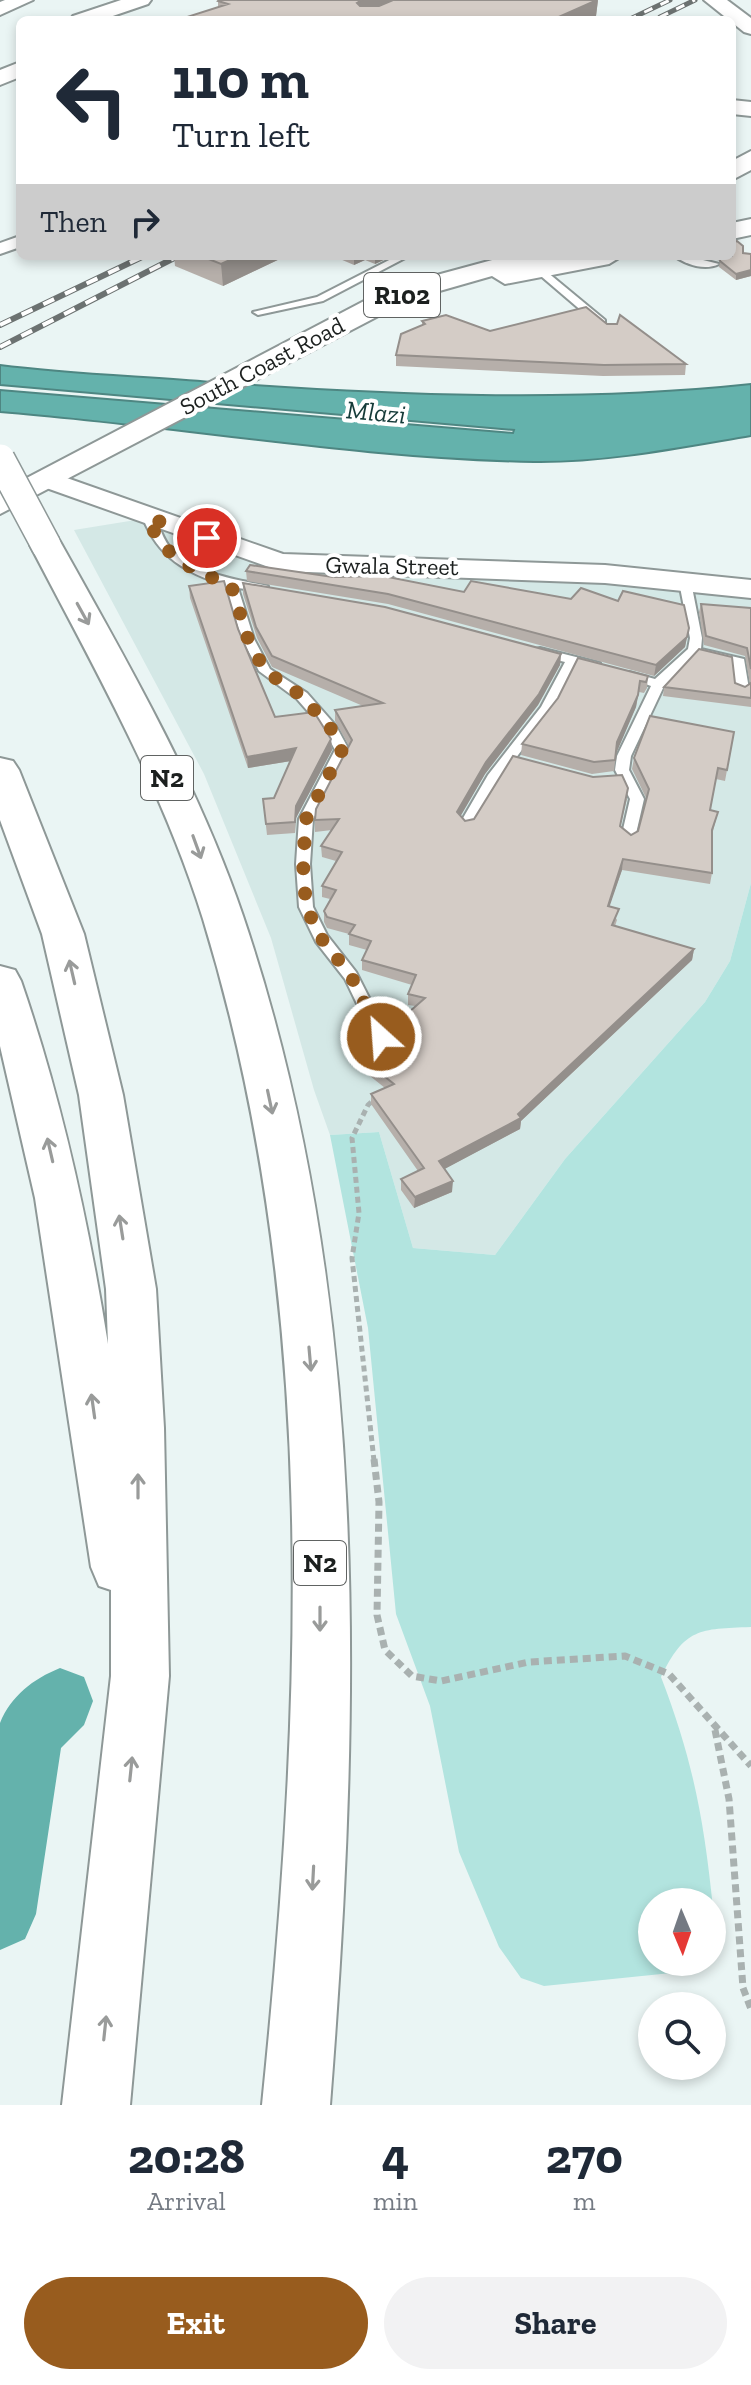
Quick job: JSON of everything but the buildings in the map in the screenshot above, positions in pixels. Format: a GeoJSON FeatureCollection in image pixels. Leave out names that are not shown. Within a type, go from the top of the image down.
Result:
{"type":"FeatureCollection","features":[{"type":"Feature","properties":{"kind":"main road"},"geometry":{"type":"LineString","coordinates":[[0,9],[23,0]]}},
{"type":"Feature","properties":{"kind":"main road"},"geometry":{"type":"LineString","coordinates":[[87,16],[123,0]]}},
{"type":"Feature","properties":{"kind":"main road"},"geometry":{"type":"LineString","coordinates":[[714,0],[735,16]]}},
{"type":"Feature","properties":{"kind":"main road"},"geometry":{"type":"LineString","coordinates":[[737,0],[751,10]]}},
{"type":"Feature","properties":{"kind":"main road"},"geometry":{"type":"LineString","coordinates":[[96,16],[150,4]]}},
{"type":"Feature","properties":{"kind":"main road"},"geometry":{"type":"LineString","coordinates":[[356,300],[447,260]]}},
{"type":"Feature","properties":{"kind":"main road","name":"South Coast Road"},"geometry":{"type":"LineString","coordinates":[[0,505],[58,466],[248,353],[356,300],[480,260]]}},
{"type":"Feature","properties":{"kind":"main road","name":"South Coast Road"},"geometry":{"type":"LineString","coordinates":[[0,482],[58,466],[289,353],[334,326],[420,288],[537,263],[568,260]]}},
{"type":"Feature","properties":{"kind":"main road","name":"N2"},"geometry":{"type":"LineString","coordinates":[[0,459],[123,688],[188,823],[223,918],[254,1026],[291,1204],[310,1355],[321,1538],[319,1760],[307,1998],[296,2105]]}},
{"type":"Feature","properties":{"kind":"main road"},"geometry":{"type":"LineString","coordinates":[[0,770],[63,934],[101,1095],[131,1289],[138,1428],[140,1676],[96,2105]]}},
{"type":"Feature","properties":{"kind":"main road"},"geometry":{"type":"LineString","coordinates":[[0,981],[18,1029],[50,1148],[76,1278],[107,1507],[140,1676]]}},
{"type":"Feature","properties":{"kind":"street","name":"Gwala Street"},"geometry":{"type":"LineString","coordinates":[[58,466],[149,518],[280,562],[590,573],[751,589]]}},
{"type":"Feature","properties":{"kind":"lane"},"geometry":{"type":"LineString","coordinates":[[258,312],[320,299],[396,260]]}},
{"type":"Feature","properties":{"kind":"lane"},"geometry":{"type":"LineString","coordinates":[[688,260],[714,264]]}},
{"type":"Feature","properties":{"kind":"lane"},"geometry":{"type":"LineString","coordinates":[[537,263],[610,330]]}},
{"type":"Feature","properties":{"kind":"lane"},"geometry":{"type":"LineString","coordinates":[[149,518],[161,544],[201,574],[231,585],[277,591]]}},
{"type":"Feature","properties":{"kind":"lane"},"geometry":{"type":"LineString","coordinates":[[628,838],[637,799],[618,780],[624,756],[658,684],[694,650],[696,638],[685,582]]}},
{"type":"Feature","properties":{"kind":"lane"},"geometry":{"type":"LineString","coordinates":[[231,585],[248,639],[265,671],[302,696],[331,729],[342,750],[306,819],[303,864],[306,907],[321,938],[351,976],[381,1037]]}},
{"type":"Feature","properties":{"kind":"lane"},"geometry":{"type":"LineString","coordinates":[[528,648],[658,684]]}},
{"type":"Feature","properties":{"kind":"lane"},"geometry":{"type":"LineString","coordinates":[[694,650],[728,656],[739,662],[742,689]]}},
{"type":"Feature","properties":{"kind":"lane"},"geometry":{"type":"LineString","coordinates":[[466,825],[514,760],[547,708],[572,660]]}},
{"type":"Feature","properties":{"kind":"path"},"geometry":{"type":"LineString","coordinates":[[389,1092],[372,1099],[360,1129],[352,1138],[351,1151],[359,1213],[352,1258],[379,1502],[377,1615],[385,1650],[412,1676],[441,1681],[529,1662],[625,1656],[669,1674],[701,1708],[715,1730],[751,1766]]}},
{"type":"Feature","properties":{"kind":"path"},"geometry":{"type":"LineString","coordinates":[[715,1730],[729,1799],[743,1988],[751,2009]]}},
{"type":"Feature","properties":{"kind":"shaded area"},"geometry":{"type":"Polygon","coordinates":[[[148,518],[280,563],[751,590],[751,883],[730,961],[705,1002],[565,1159],[495,1255],[413,1248],[379,1132],[330,1135],[314,1090],[271,938],[204,774],[74,530],[148,518]]]}},
{"type":"Feature","properties":{"kind":"shaded area"},"geometry":{"type":"Polygon","coordinates":[[[751,883],[751,1627],[696,1634],[678,1649],[661,1677],[696,1791],[711,1888],[638,1888],[638,1976],[642,1976],[544,1986],[521,1978],[499,1947],[459,1852],[430,1706],[396,1614],[368,1328],[330,1135],[379,1132],[413,1248],[495,1255],[565,1159],[705,1002],[730,961],[751,883]]]}},
{"type":"Feature","properties":{"kind":"water","name":"Mlazi"},"geometry":{"type":"Polygon","coordinates":[[[0,365],[279,387],[482,395],[617,394],[751,384],[751,436],[643,454],[561,462],[467,460],[333,449],[0,412],[0,390],[513,433],[514,430],[0,385],[0,365]]]}},
{"type":"Feature","properties":{"kind":"waterway"},"geometry":{"type":"LineString","coordinates":[[0,1914],[30,1732],[60,1701]]}},
{"type":"Feature","properties":{"kind":"railway"},"geometry":{"type":"LineString","coordinates":[[636,16],[670,0]]}},
{"type":"Feature","properties":{"kind":"railway"},"geometry":{"type":"LineString","coordinates":[[662,16],[695,0]]}},
{"type":"Feature","properties":{"kind":"railway"},"geometry":{"type":"LineString","coordinates":[[0,325],[136,260]]}},
{"type":"Feature","properties":{"kind":"railway"},"geometry":{"type":"LineString","coordinates":[[0,347],[170,260]]}},
{"type":"Feature","properties":{"kind":"route"},"geometry":{"type":"LineString","coordinates":[[207,538],[149,518],[161,544],[178,559],[201,574],[231,585],[248,639],[265,671],[302,696],[331,729],[342,750],[306,819],[303,864],[306,907],[321,938],[351,976],[381,1037]]}}]}
